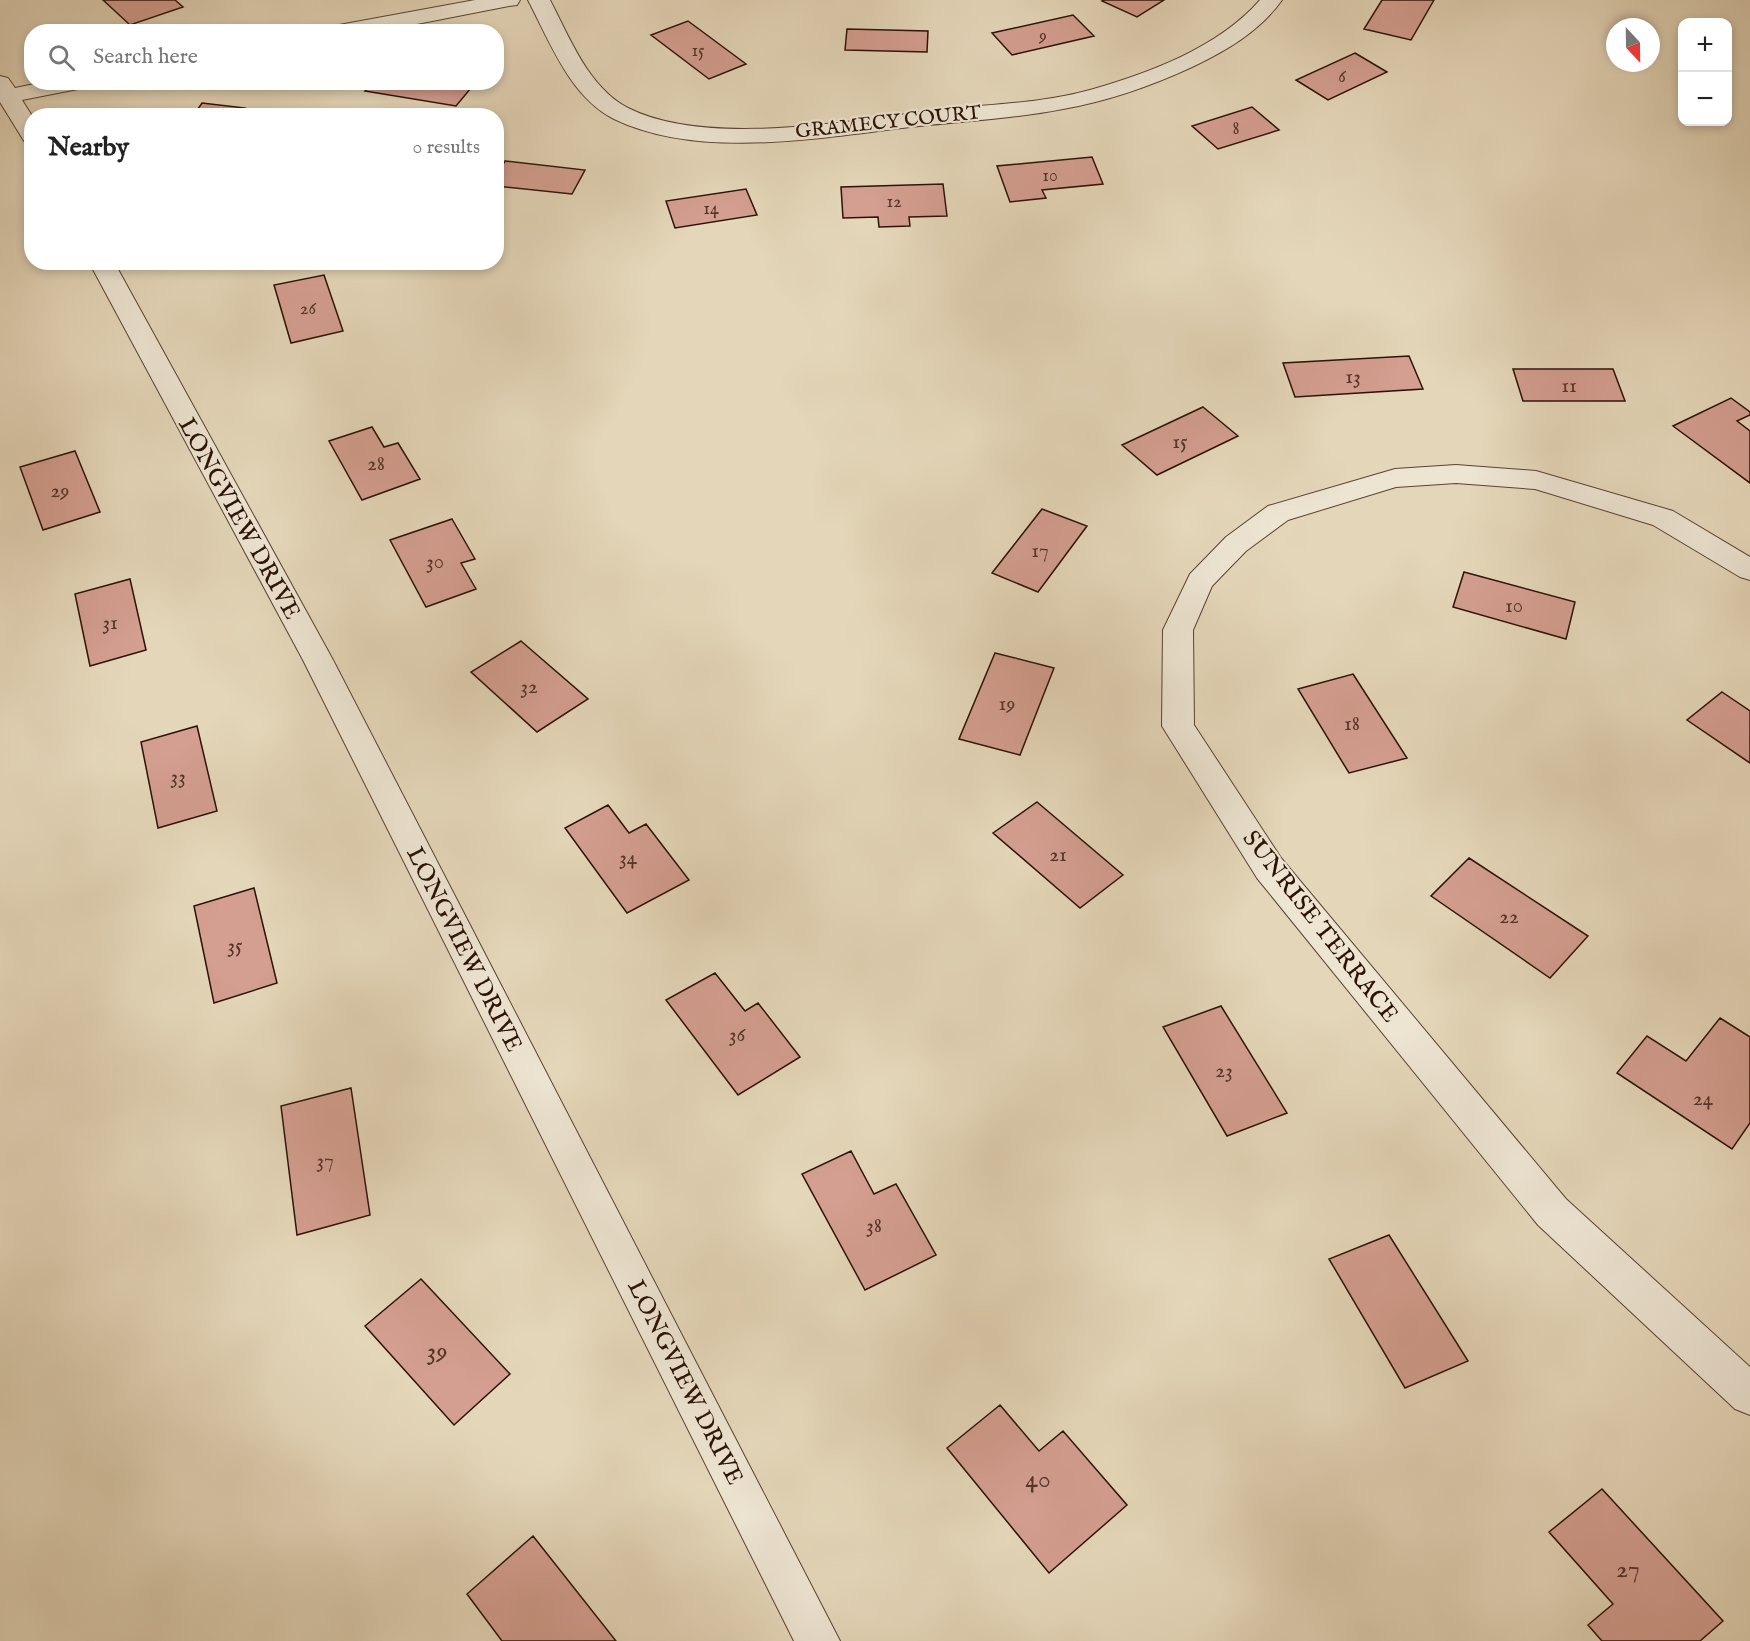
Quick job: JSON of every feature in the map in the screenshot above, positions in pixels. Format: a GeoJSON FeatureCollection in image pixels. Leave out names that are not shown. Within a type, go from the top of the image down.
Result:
{"type":"FeatureCollection","features":[{"type":"Feature","properties":{"kind":"street"},"geometry":{"type":"LineString","coordinates":[[382,24],[509,0]]}},
{"type":"Feature","properties":{"kind":"street","name":"GRAMECY COURT"},"geometry":{"type":"LineString","coordinates":[[539,0],[595,95],[632,118],[683,132],[744,134],[832,129],[1015,108],[1096,95],[1191,60],[1238,31],[1271,0]]}},
{"type":"Feature","properties":{"kind":"street"},"geometry":{"type":"LineString","coordinates":[[24,88],[5,90],[24,122]]}},
{"type":"Feature","properties":{"kind":"street","name":"LONGVIEW DRIVE"},"geometry":{"type":"LineString","coordinates":[[105,270],[318,660],[818,1641]]}},
{"type":"Feature","properties":{"kind":"street","name":"SUNRISE TERRACE"},"geometry":{"type":"LineString","coordinates":[[1750,570],[1663,518],[1536,480],[1456,474],[1395,478],[1278,513],[1236,544],[1200,581],[1178,630],[1178,726],[1269,868],[1552,1212],[1750,1395]]}},
{"type":"Feature","properties":{"kind":"building"},"geometry":{"type":"Polygon","coordinates":[[[103,0],[175,0],[183,7],[133,24],[129,24],[103,0]]]}},
{"type":"Feature","properties":{"kind":"building"},"geometry":{"type":"Polygon","coordinates":[[[1164,0],[1137,17],[1102,1],[1164,0]]]}},
{"type":"Feature","properties":{"kind":"building"},"geometry":{"type":"Polygon","coordinates":[[[1382,0],[1434,0],[1411,40],[1364,29],[1382,0]]]}},
{"type":"Feature","properties":{"kind":"building"},"geometry":{"type":"Polygon","coordinates":[[[1073,15],[1094,36],[1012,55],[992,33],[1073,15]]]}},
{"type":"Feature","properties":{"kind":"building"},"geometry":{"type":"Polygon","coordinates":[[[688,21],[746,64],[709,79],[651,35],[688,21]]]}},
{"type":"Feature","properties":{"kind":"building"},"geometry":{"type":"Polygon","coordinates":[[[847,29],[928,31],[927,52],[845,50],[847,29]]]}},
{"type":"Feature","properties":{"kind":"building"},"geometry":{"type":"Polygon","coordinates":[[[1355,53],[1387,72],[1328,100],[1296,80],[1355,53]]]}},
{"type":"Feature","properties":{"kind":"building"},"geometry":{"type":"Polygon","coordinates":[[[366,90],[469,90],[456,106],[366,90]]]}},
{"type":"Feature","properties":{"kind":"building"},"geometry":{"type":"Polygon","coordinates":[[[202,103],[245,108],[199,108],[202,103]]]}},
{"type":"Feature","properties":{"kind":"building"},"geometry":{"type":"Polygon","coordinates":[[[1252,107],[1279,130],[1218,149],[1192,126],[1252,107]]]}},
{"type":"Feature","properties":{"kind":"building"},"geometry":{"type":"Polygon","coordinates":[[[1092,157],[1103,184],[1042,190],[1046,198],[1010,202],[997,166],[1092,157]]]}},
{"type":"Feature","properties":{"kind":"building"},"geometry":{"type":"Polygon","coordinates":[[[504,163],[585,170],[572,194],[504,187],[504,163]]]}},
{"type":"Feature","properties":{"kind":"building"},"geometry":{"type":"Polygon","coordinates":[[[943,184],[947,216],[909,217],[910,226],[879,227],[878,217],[843,218],[841,187],[943,184]]]}},
{"type":"Feature","properties":{"kind":"building"},"geometry":{"type":"Polygon","coordinates":[[[746,189],[757,215],[675,228],[666,201],[746,189]]]}},
{"type":"Feature","properties":{"kind":"building"},"geometry":{"type":"Polygon","coordinates":[[[324,275],[343,331],[291,343],[274,285],[324,275]]]}},
{"type":"Feature","properties":{"kind":"building"},"geometry":{"type":"Polygon","coordinates":[[[1409,356],[1423,389],[1295,397],[1283,363],[1409,356]]]}},
{"type":"Feature","properties":{"kind":"building"},"geometry":{"type":"Polygon","coordinates":[[[1513,369],[1613,369],[1625,401],[1523,401],[1513,369]]]}},
{"type":"Feature","properties":{"kind":"building"},"geometry":{"type":"Polygon","coordinates":[[[1731,398],[1750,412],[1750,415],[1737,421],[1750,431],[1750,483],[1673,426],[1731,398]]]}},
{"type":"Feature","properties":{"kind":"building"},"geometry":{"type":"Polygon","coordinates":[[[1203,407],[1238,436],[1157,475],[1122,445],[1203,407]]]}},
{"type":"Feature","properties":{"kind":"building"},"geometry":{"type":"Polygon","coordinates":[[[372,427],[384,447],[398,443],[420,479],[362,500],[329,441],[372,427]]]}},
{"type":"Feature","properties":{"kind":"building"},"geometry":{"type":"Polygon","coordinates":[[[75,451],[100,512],[43,530],[20,467],[75,451]]]}},
{"type":"Feature","properties":{"kind":"building"},"geometry":{"type":"Polygon","coordinates":[[[1042,509],[1087,526],[1038,592],[992,573],[1042,509]]]}},
{"type":"Feature","properties":{"kind":"building"},"geometry":{"type":"Polygon","coordinates":[[[452,519],[475,559],[461,563],[476,589],[426,607],[390,540],[452,519]]]}},
{"type":"Feature","properties":{"kind":"building"},"geometry":{"type":"Polygon","coordinates":[[[1464,572],[1575,602],[1566,639],[1453,607],[1464,572]]]}},
{"type":"Feature","properties":{"kind":"building"},"geometry":{"type":"Polygon","coordinates":[[[130,579],[146,650],[90,666],[75,594],[130,579]]]}},
{"type":"Feature","properties":{"kind":"building"},"geometry":{"type":"Polygon","coordinates":[[[521,641],[588,699],[537,732],[471,672],[521,641]]]}},
{"type":"Feature","properties":{"kind":"building"},"geometry":{"type":"Polygon","coordinates":[[[995,653],[1054,668],[1020,755],[959,739],[995,653]]]}},
{"type":"Feature","properties":{"kind":"building"},"geometry":{"type":"Polygon","coordinates":[[[1353,674],[1407,758],[1349,773],[1298,689],[1353,674]]]}},
{"type":"Feature","properties":{"kind":"building"},"geometry":{"type":"Polygon","coordinates":[[[1722,692],[1750,711],[1750,763],[1687,720],[1722,692]]]}},
{"type":"Feature","properties":{"kind":"building"},"geometry":{"type":"Polygon","coordinates":[[[197,726],[217,811],[158,828],[141,742],[197,726]]]}},
{"type":"Feature","properties":{"kind":"building"},"geometry":{"type":"Polygon","coordinates":[[[1037,802],[1123,875],[1080,908],[993,833],[1037,802]]]}},
{"type":"Feature","properties":{"kind":"building"},"geometry":{"type":"Polygon","coordinates":[[[608,805],[629,833],[646,824],[689,880],[627,913],[565,828],[608,805]]]}},
{"type":"Feature","properties":{"kind":"building"},"geometry":{"type":"Polygon","coordinates":[[[1469,858],[1588,936],[1550,978],[1431,896],[1469,858]]]}},
{"type":"Feature","properties":{"kind":"building"},"geometry":{"type":"Polygon","coordinates":[[[254,888],[277,983],[214,1003],[194,906],[254,888]]]}},
{"type":"Feature","properties":{"kind":"building"},"geometry":{"type":"Polygon","coordinates":[[[715,973],[745,1011],[758,1003],[800,1057],[738,1095],[666,1000],[715,973]]]}},
{"type":"Feature","properties":{"kind":"building"},"geometry":{"type":"Polygon","coordinates":[[[1221,1006],[1287,1113],[1227,1136],[1163,1027],[1221,1006]]]}},
{"type":"Feature","properties":{"kind":"building"},"geometry":{"type":"Polygon","coordinates":[[[1720,1018],[1750,1037],[1750,1123],[1732,1149],[1617,1073],[1647,1036],[1686,1061],[1720,1018]]]}},
{"type":"Feature","properties":{"kind":"building"},"geometry":{"type":"Polygon","coordinates":[[[351,1088],[370,1215],[297,1235],[281,1106],[351,1088]]]}},
{"type":"Feature","properties":{"kind":"building"},"geometry":{"type":"Polygon","coordinates":[[[851,1151],[874,1194],[896,1184],[936,1255],[865,1290],[802,1174],[851,1151]]]}},
{"type":"Feature","properties":{"kind":"building"},"geometry":{"type":"Polygon","coordinates":[[[1389,1235],[1468,1361],[1405,1388],[1329,1259],[1389,1235]]]}},
{"type":"Feature","properties":{"kind":"building"},"geometry":{"type":"Polygon","coordinates":[[[421,1279],[510,1374],[454,1425],[365,1326],[421,1279]]]}},
{"type":"Feature","properties":{"kind":"building"},"geometry":{"type":"Polygon","coordinates":[[[1000,1405],[1039,1451],[1063,1431],[1127,1505],[1049,1573],[947,1448],[1000,1405]]]}},
{"type":"Feature","properties":{"kind":"building"},"geometry":{"type":"Polygon","coordinates":[[[1602,1489],[1723,1621],[1700,1641],[1602,1641],[1588,1625],[1613,1604],[1549,1532],[1602,1489]]]}},
{"type":"Feature","properties":{"kind":"building"},"geometry":{"type":"Polygon","coordinates":[[[533,1536],[616,1641],[502,1641],[467,1594],[533,1536]]]}}]}
